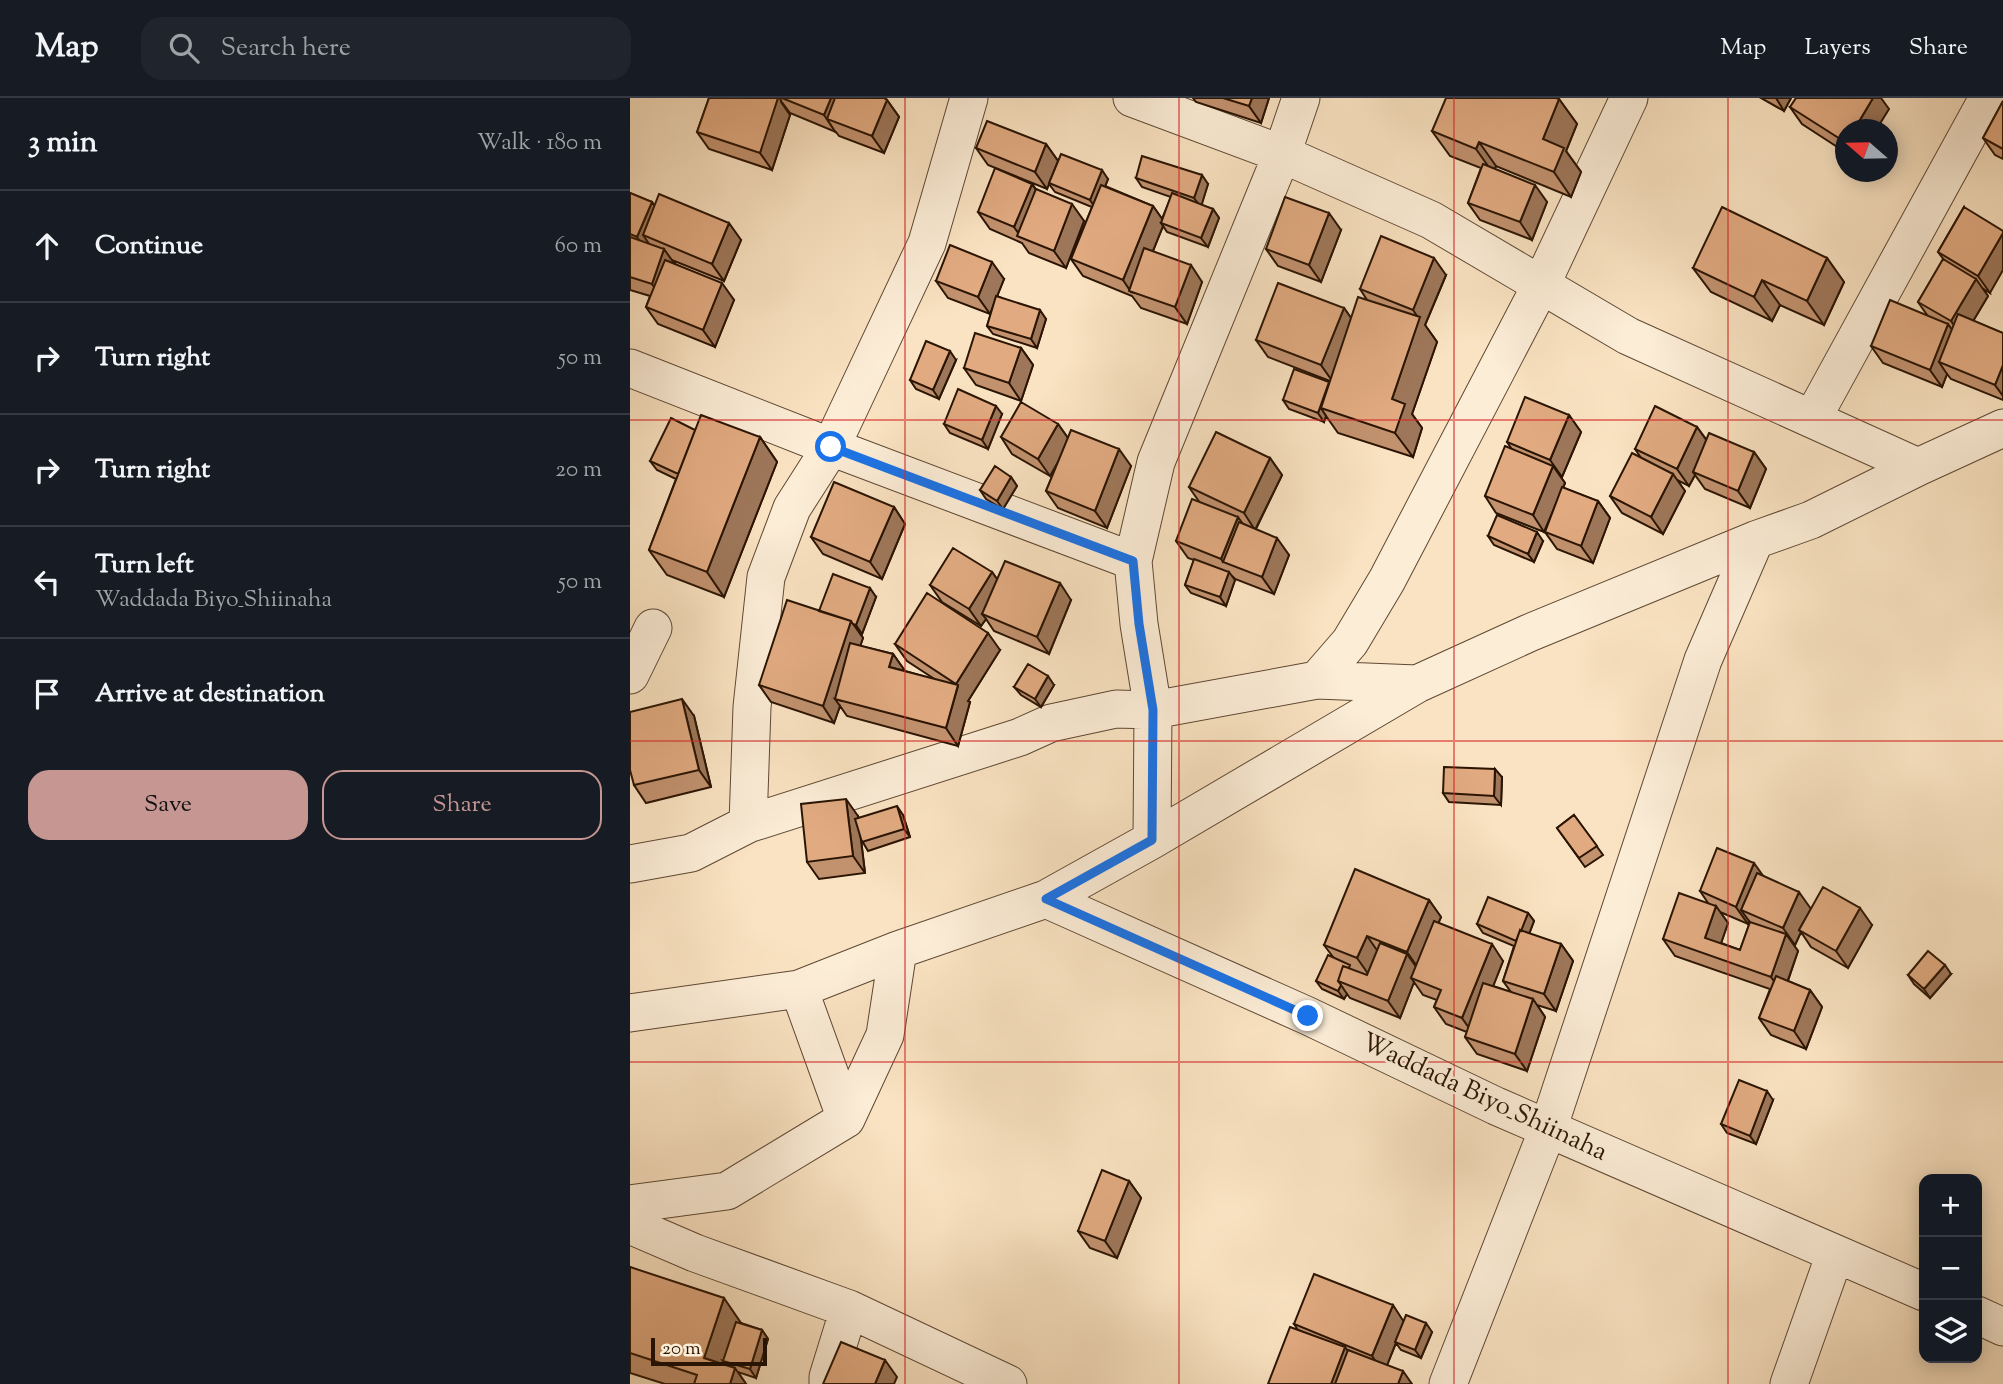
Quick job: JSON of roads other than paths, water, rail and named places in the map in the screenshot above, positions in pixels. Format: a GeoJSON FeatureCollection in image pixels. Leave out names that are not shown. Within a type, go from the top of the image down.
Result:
{"type":"FeatureCollection","features":[{"type":"Feature","properties":{"kind":"street"},"geometry":{"type":"LineString","coordinates":[[748,824],[752,708],[766,577],[792,508],[831,447],[927,243],[969,98]]}},
{"type":"Feature","properties":{"kind":"street"},"geometry":{"type":"LineString","coordinates":[[1132,98],[1282,154],[1431,220],[1628,336],[1918,467]]}},
{"type":"Feature","properties":{"kind":"street"},"geometry":{"type":"LineString","coordinates":[[1152,840],[1153,710],[1139,624],[1133,561],[1156,462],[1282,154],[1301,98]]}},
{"type":"Feature","properties":{"kind":"street"},"geometry":{"type":"LineString","coordinates":[[1317,680],[1350,642],[1387,580],[1541,285],[1629,98]]}},
{"type":"Feature","properties":{"kind":"street"},"geometry":{"type":"LineString","coordinates":[[1812,419],[1988,98]]}},
{"type":"Feature","properties":{"kind":"street"},"geometry":{"type":"LineString","coordinates":[[630,368],[1133,561]]}},
{"type":"Feature","properties":{"kind":"street"},"geometry":{"type":"LineString","coordinates":[[630,1013],[799,989],[898,950],[1046,899],[1152,840],[1417,684],[1529,633],[1755,540],[1811,520],[2003,428]]}},
{"type":"Feature","properties":{"kind":"street"},"geometry":{"type":"LineString","coordinates":[[1448,1384],[1548,1129],[1703,660],[1755,540]]}},
{"type":"Feature","properties":{"kind":"street"},"geometry":{"type":"LineString","coordinates":[[630,675],[653,628]]}},
{"type":"Feature","properties":{"kind":"street"},"geometry":{"type":"LineString","coordinates":[[630,864],[691,853],[748,824],[1020,737],[1051,723],[1116,709],[1153,710],[1317,680],[1417,684]]}},
{"type":"Feature","properties":{"kind":"street","name":"Waddada Biyo_Shiinaha"},"geometry":{"type":"LineString","coordinates":[[1046,899],[1308,1016],[1548,1129],[1919,1290]]}},
{"type":"Feature","properties":{"kind":"street"},"geometry":{"type":"LineString","coordinates":[[630,1204],[727,1191],[846,1119],[885,1035],[898,950]]}},
{"type":"Feature","properties":{"kind":"street"},"geometry":{"type":"LineString","coordinates":[[799,989],[846,1119]]}},
{"type":"Feature","properties":{"kind":"street"},"geometry":{"type":"LineString","coordinates":[[630,1225],[695,1253],[849,1310],[1008,1384]]}},
{"type":"Feature","properties":{"kind":"street"},"geometry":{"type":"LineString","coordinates":[[1789,1384],[1835,1254]]}},
{"type":"Feature","properties":{"kind":"street"},"geometry":{"type":"LineString","coordinates":[[828,1384],[849,1310]]}},
{"type":"Feature","properties":{"kind":"street"},"geometry":{"type":"LineString","coordinates":[[1982,1317],[2003,1327]]}}]}
